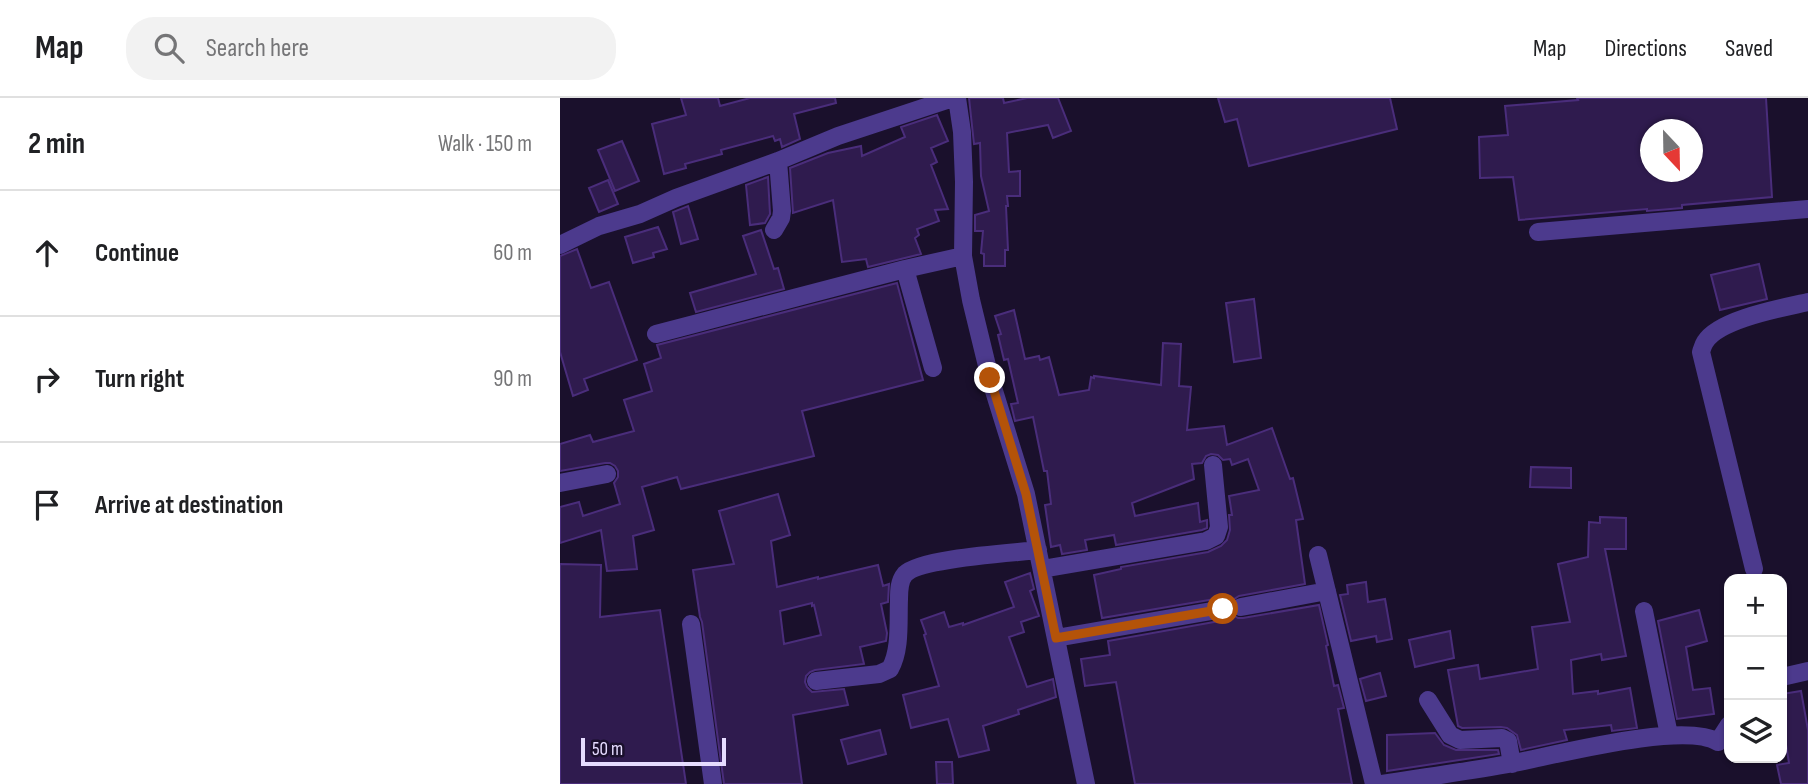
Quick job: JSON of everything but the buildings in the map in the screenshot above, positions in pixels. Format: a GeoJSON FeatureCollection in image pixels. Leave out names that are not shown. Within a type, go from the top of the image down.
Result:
{"type":"FeatureCollection","features":[{"type":"Feature","properties":{"kind":"street"},"geometry":{"type":"LineString","coordinates":[[560,245],[599,226],[640,214],[838,136],[955,98],[962,132],[963,256],[971,300],[990,378],[1026,494],[1086,784]]}},
{"type":"Feature","properties":{"kind":"street"},"geometry":{"type":"LineString","coordinates":[[774,230],[782,211],[778,161]]}},
{"type":"Feature","properties":{"kind":"street"},"geometry":{"type":"LineString","coordinates":[[1538,232],[1808,209]]}},
{"type":"Feature","properties":{"kind":"street"},"geometry":{"type":"LineString","coordinates":[[656,334],[963,256]]}},
{"type":"Feature","properties":{"kind":"street"},"geometry":{"type":"LineString","coordinates":[[905,269],[933,368]]}},
{"type":"Feature","properties":{"kind":"street"},"geometry":{"type":"LineString","coordinates":[[1754,569],[1701,352],[1705,341],[1719,329],[1740,320],[1808,302]]}},
{"type":"Feature","properties":{"kind":"street"},"geometry":{"type":"LineString","coordinates":[[1042,569],[1206,541],[1216,536],[1219,527],[1213,465]]}},
{"type":"Feature","properties":{"kind":"street"},"geometry":{"type":"LineString","coordinates":[[560,483],[607,474]]}},
{"type":"Feature","properties":{"kind":"street"},"geometry":{"type":"LineString","coordinates":[[816,681],[879,674],[890,669],[896,655],[900,584],[906,573],[921,565],[939,561],[1038,550]]}},
{"type":"Feature","properties":{"kind":"street"},"geometry":{"type":"LineString","coordinates":[[1318,555],[1374,784]]}},
{"type":"Feature","properties":{"kind":"street"},"geometry":{"type":"LineString","coordinates":[[1241,607],[1327,591]]}},
{"type":"Feature","properties":{"kind":"street"},"geometry":{"type":"LineString","coordinates":[[1056,638],[1223,609]]}},
{"type":"Feature","properties":{"kind":"street"},"geometry":{"type":"LineString","coordinates":[[1644,611],[1669,735]]}},
{"type":"Feature","properties":{"kind":"street"},"geometry":{"type":"LineString","coordinates":[[691,624],[713,784]]}},
{"type":"Feature","properties":{"kind":"street"},"geometry":{"type":"LineString","coordinates":[[1787,675],[1808,671]]}},
{"type":"Feature","properties":{"kind":"street"},"geometry":{"type":"LineString","coordinates":[[1428,700],[1450,735],[1460,740],[1502,738],[1508,741],[1512,764]]}},
{"type":"Feature","properties":{"kind":"street"},"geometry":{"type":"LineString","coordinates":[[1382,784],[1512,764],[1669,735],[1711,738],[1718,742],[1724,733]]}},
{"type":"Feature","properties":{"kind":"route"},"geometry":{"type":"LineString","coordinates":[[990,378],[1026,494],[1056,638],[1223,609]]}}]}
